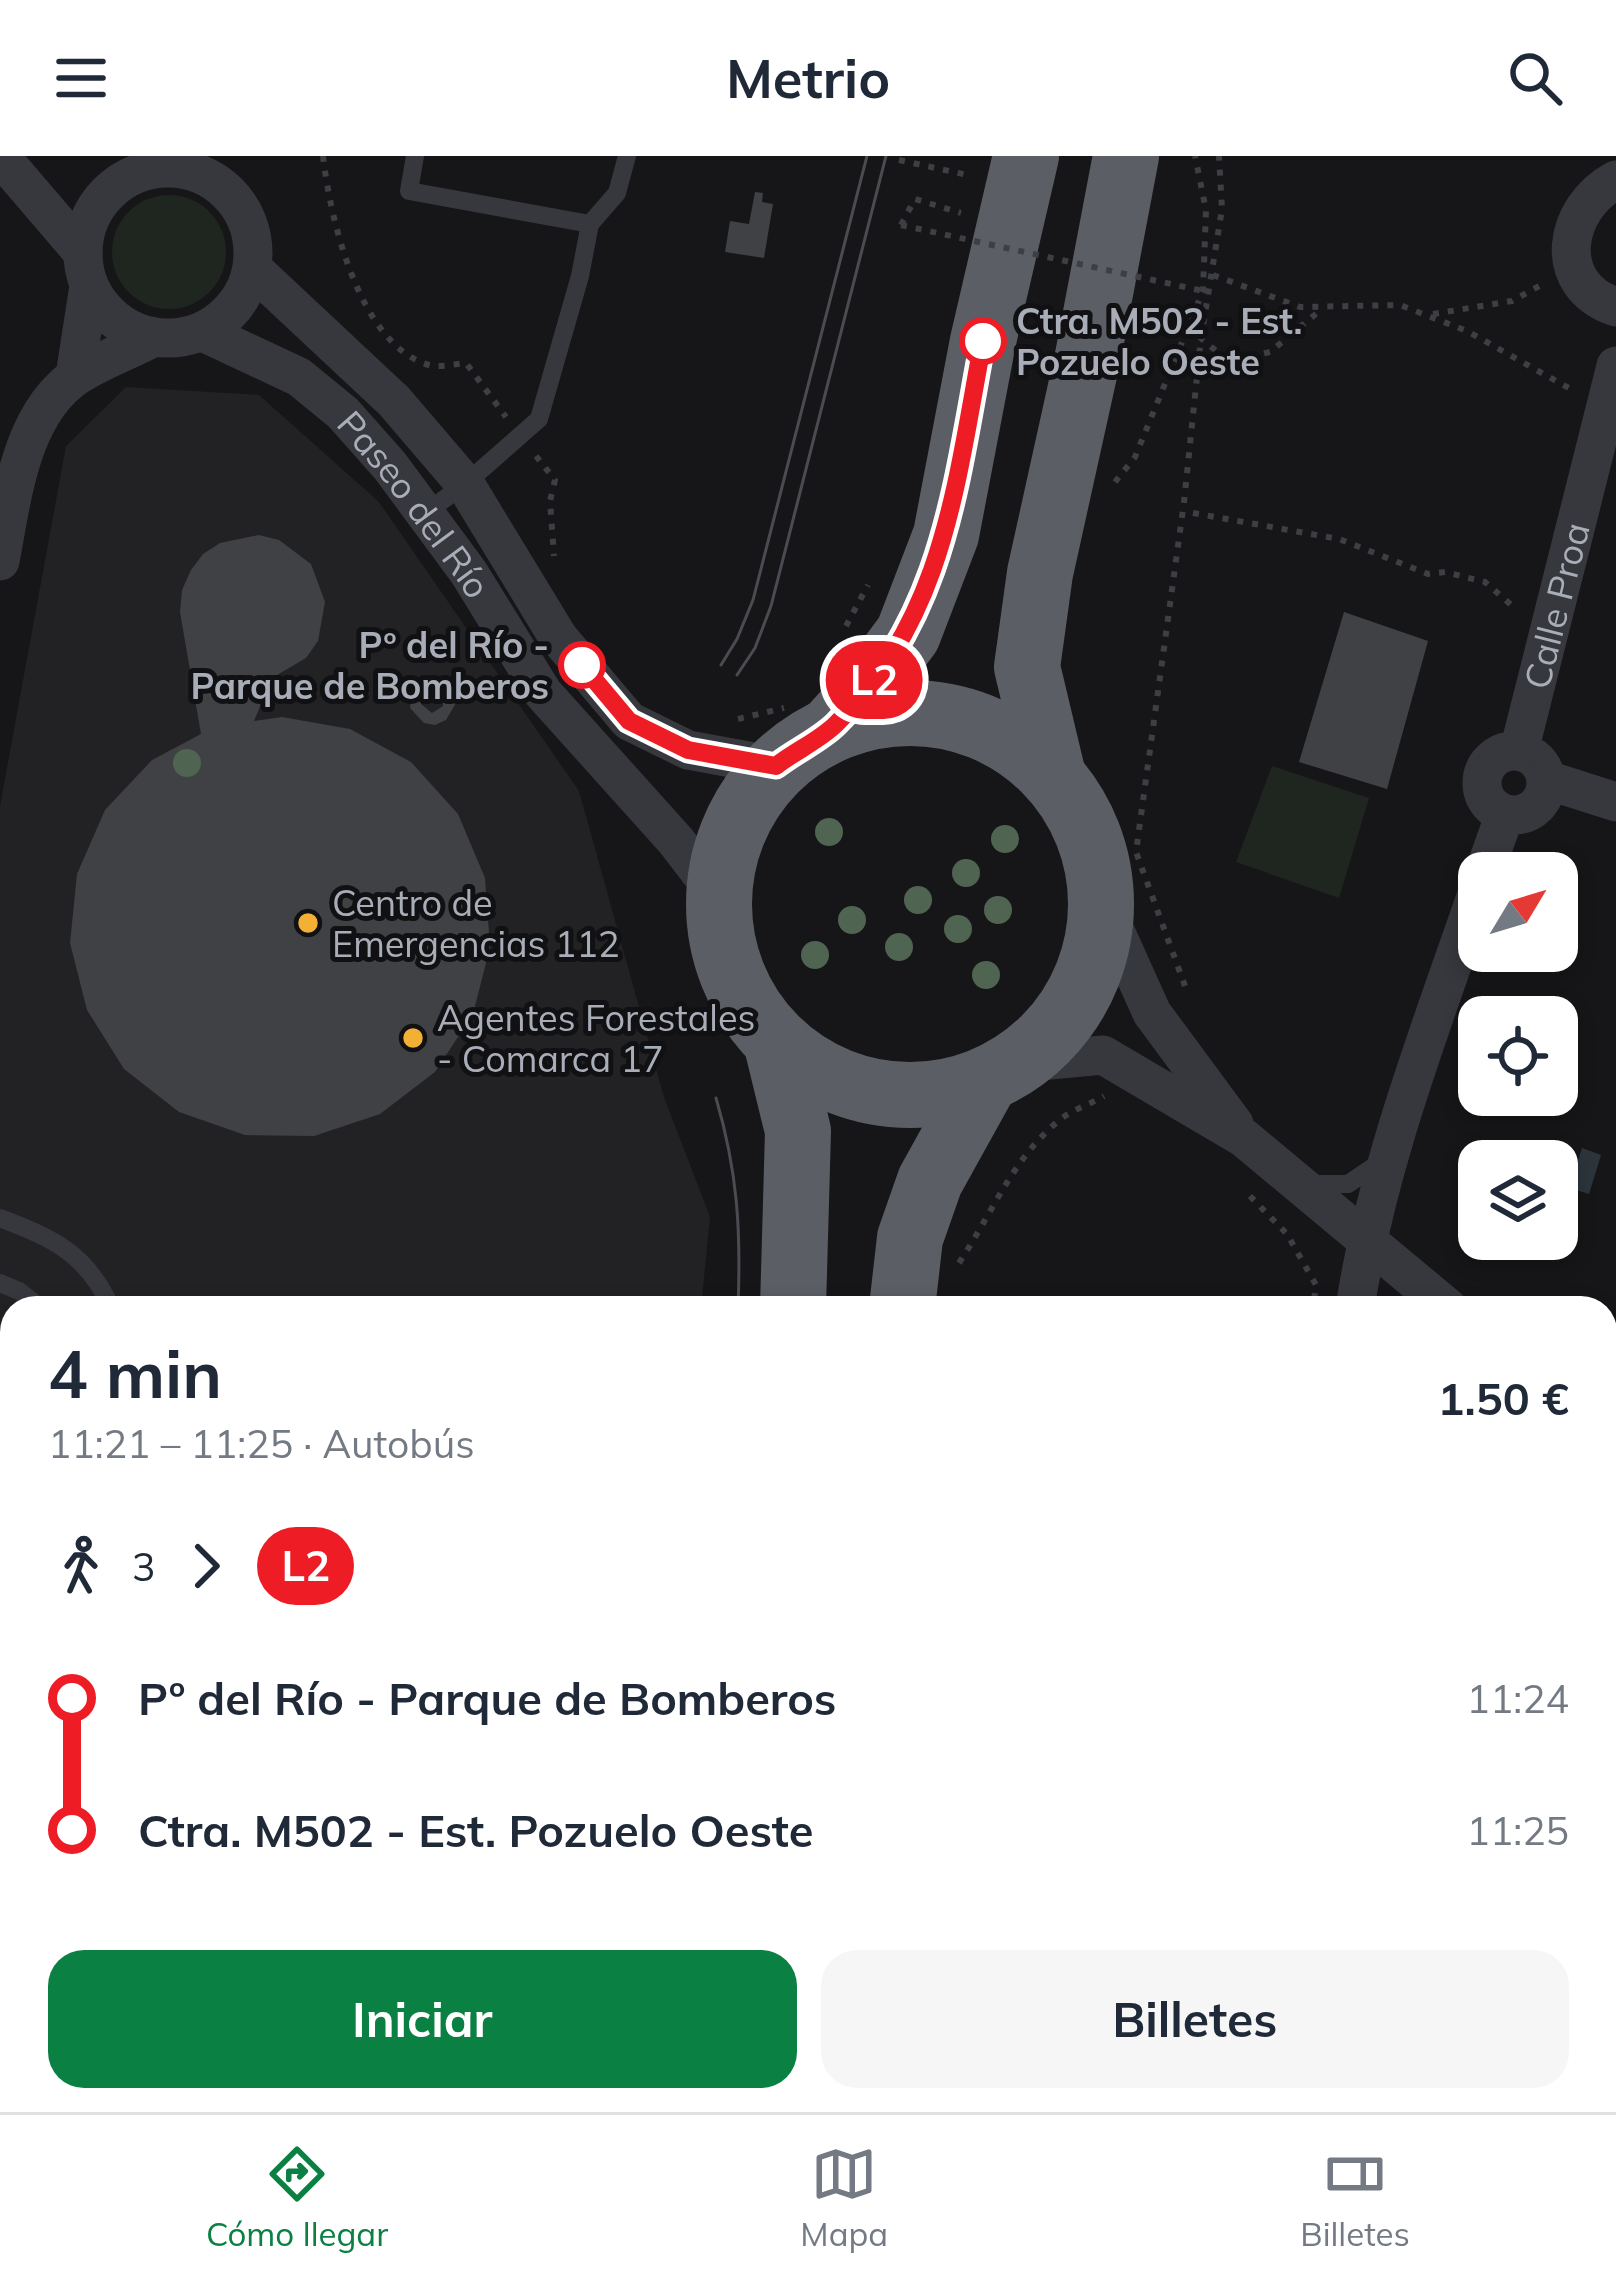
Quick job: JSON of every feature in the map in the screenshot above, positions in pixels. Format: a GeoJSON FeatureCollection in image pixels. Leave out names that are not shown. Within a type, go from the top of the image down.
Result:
{"type":"FeatureCollection","features":[{"type":"Feature","properties":{"kind":"highway"},"geometry":{"type":"LineString","coordinates":[[1053,776],[1027,668],[1040,573],[1126,165]]}},
{"type":"Feature","properties":{"kind":"highway"},"geometry":{"type":"LineString","coordinates":[[1002,1072],[932,1094],[875,1092],[822,1074],[776,1041],[744,998],[724,949],[718,896],[726,848],[746,804],[776,766],[802,745],[814,711],[868,688],[908,634],[946,535],[983,341],[1003,167]]}},
{"type":"Feature","properties":{"kind":"highway"},"geometry":{"type":"LineString","coordinates":[[814,711],[950,716],[1007,738],[1053,776],[1079,814],[1096,856],[1102,902],[1093,964],[1063,1020],[1002,1072],[930,1181],[910,1238],[926,1292]]}},
{"type":"Feature","properties":{"kind":"highway"},"geometry":{"type":"LineString","coordinates":[[776,1041],[798,1132],[793,1296]]}},
{"type":"Feature","properties":{"kind":"street"},"geometry":{"type":"LineString","coordinates":[[4,156],[50,183],[126,177],[157,167],[211,168],[247,218],[254,243],[253,269],[243,295],[226,317],[203,332],[154,337],[127,328],[105,310],[86,269],[4,156]]}},
{"type":"Feature","properties":{"kind":"street"},"geometry":{"type":"LineString","coordinates":[[75,376],[91,215],[126,177]]}},
{"type":"Feature","properties":{"kind":"street"},"geometry":{"type":"LineString","coordinates":[[1616,180],[1596,190],[1582,206],[1573,226],[1571,248],[1588,289],[1616,307]]}},
{"type":"Feature","properties":{"kind":"street","name":"Paseo del Río"},"geometry":{"type":"LineString","coordinates":[[253,269],[394,400],[465,484],[558,637],[629,721],[688,750],[776,766]]}},
{"type":"Feature","properties":{"kind":"street","name":"Paseo del Río"},"geometry":{"type":"LineString","coordinates":[[203,332],[299,376],[343,413],[470,573],[543,693],[676,841],[718,896]]}},
{"type":"Feature","properties":{"kind":"street"},"geometry":{"type":"LineString","coordinates":[[0,561],[22,451],[52,402],[75,376],[154,337]]}},
{"type":"Feature","properties":{"kind":"street","name":"Calle Proa"},"geometry":{"type":"LineString","coordinates":[[1520,751],[1552,628],[1605,465],[1612,384]]}},
{"type":"Feature","properties":{"kind":"street"},"geometry":{"type":"LineString","coordinates":[[1520,751],[1535,758],[1546,780],[1544,796],[1534,809],[1520,815],[1504,814],[1485,797],[1482,780],[1494,757],[1520,751]]}},
{"type":"Feature","properties":{"kind":"street"},"geometry":{"type":"LineString","coordinates":[[1546,780],[1616,802]]}},
{"type":"Feature","properties":{"kind":"street"},"geometry":{"type":"LineString","coordinates":[[1491,852],[1504,814]]}},
{"type":"Feature","properties":{"kind":"street"},"geometry":{"type":"LineString","coordinates":[[1102,902],[1152,1013],[1254,1146]]}},
{"type":"Feature","properties":{"kind":"street"},"geometry":{"type":"LineString","coordinates":[[1357,1296],[1366,1240],[1458,952]]}},
{"type":"Feature","properties":{"kind":"street"},"geometry":{"type":"LineString","coordinates":[[1002,1072],[1103,1055],[1254,1146],[1434,1296]]}},
{"type":"Feature","properties":{"kind":"lane"},"geometry":{"type":"LineString","coordinates":[[415,156],[409,190],[590,224]]}},
{"type":"Feature","properties":{"kind":"lane"},"geometry":{"type":"LineString","coordinates":[[425,513],[539,419],[590,224],[617,193],[627,156]]}},
{"type":"Feature","properties":{"kind":"lane"},"geometry":{"type":"LineString","coordinates":[[1298,1182],[1348,1184],[1394,1148]]}},
{"type":"Feature","properties":{"kind":"lane"},"geometry":{"type":"LineString","coordinates":[[0,1218],[58,1240],[106,1296]]}},
{"type":"Feature","properties":{"kind":"path"},"geometry":{"type":"LineString","coordinates":[[323,156],[344,256],[391,344],[431,366],[466,363],[555,480],[550,501],[555,564]]}},
{"type":"Feature","properties":{"kind":"path"},"geometry":{"type":"LineString","coordinates":[[1188,994],[1136,852],[1208,273],[1207,210],[1195,156]]}},
{"type":"Feature","properties":{"kind":"path"},"geometry":{"type":"LineString","coordinates":[[1108,490],[1135,457],[1204,290],[1222,208],[1219,156]]}},
{"type":"Feature","properties":{"kind":"path"},"geometry":{"type":"LineString","coordinates":[[897,157],[1003,167]]}},
{"type":"Feature","properties":{"kind":"path"},"geometry":{"type":"LineString","coordinates":[[973,217],[915,199],[901,225],[1204,290]]}},
{"type":"Feature","properties":{"kind":"path"},"geometry":{"type":"LineString","coordinates":[[1430,315],[1512,301],[1576,269]]}},
{"type":"Feature","properties":{"kind":"path"},"geometry":{"type":"LineString","coordinates":[[1208,273],[1300,307],[1400,305],[1533,366],[1569,389],[1612,384]]}},
{"type":"Feature","properties":{"kind":"path"},"geometry":{"type":"LineString","coordinates":[[1188,327],[1228,362],[1270,352],[1326,305]]}},
{"type":"Feature","properties":{"kind":"path"},"geometry":{"type":"LineString","coordinates":[[1193,513],[1340,539],[1428,574],[1445,572],[1485,582],[1524,616],[1552,628]]}},
{"type":"Feature","properties":{"kind":"path"},"geometry":{"type":"LineString","coordinates":[[836,643],[877,568]]}},
{"type":"Feature","properties":{"kind":"path"},"geometry":{"type":"LineString","coordinates":[[730,720],[782,710],[814,711]]}},
{"type":"Feature","properties":{"kind":"path"},"geometry":{"type":"LineString","coordinates":[[926,1292],[1030,1147],[1066,1114],[1101,1098],[1131,1072]]}},
{"type":"Feature","properties":{"kind":"path"},"geometry":{"type":"LineString","coordinates":[[1254,1146],[1241,1186],[1287,1234],[1316,1285],[1315,1296]]}},
{"type":"Feature","properties":{"kind":"shaded area"},"geometry":{"type":"Polygon","coordinates":[[[169,195],[191,199],[210,211],[222,230],[226,252],[222,274],[210,293],[191,305],[169,309],[147,305],[128,293],[116,274],[112,252],[116,230],[128,211],[147,199],[169,195]]]}},
{"type":"Feature","properties":{"kind":"shaded area","name":"Centro de Emergencias 112"},"geometry":{"type":"Polygon","coordinates":[[[126,387],[259,395],[379,502],[579,791],[664,1097],[710,1217],[702,1296],[0,1296],[0,806],[66,446],[126,387]]]}},
{"type":"Feature","properties":{"kind":"shaded area"},"geometry":{"type":"Polygon","coordinates":[[[1272,766],[1369,798],[1339,898],[1236,862],[1272,766]]]}},
{"type":"Feature","properties":{"kind":"shaded area"},"geometry":{"type":"Polygon","coordinates":[[[1582,1148],[1601,1155],[1589,1194],[1578,1191],[1582,1148]]]}},
{"type":"Feature","properties":{"kind":"building"},"geometry":{"type":"Polygon","coordinates":[[[755,192],[763,193],[762,202],[773,204],[764,258],[725,252],[730,221],[749,224],[755,192]]]}},
{"type":"Feature","properties":{"kind":"building","name":"Centro de Emergencias 112"},"geometry":{"type":"Polygon","coordinates":[[[259,535],[279,540],[311,564],[325,602],[318,641],[306,658],[272,678],[254,721],[282,717],[350,729],[411,762],[458,814],[485,878],[490,947],[473,1014],[435,1072],[380,1114],[314,1136],[245,1135],[179,1112],[124,1069],[87,1010],[70,943],[77,874],[105,810],[152,760],[201,734],[180,612],[182,590],[191,570],[220,543],[259,535]]]}},
{"type":"Feature","properties":{"kind":"building"},"geometry":{"type":"Polygon","coordinates":[[[1344,612],[1428,641],[1387,789],[1299,762],[1344,612]]]}},
{"type":"Feature","properties":{"kind":"building"},"geometry":{"type":"Polygon","coordinates":[[[427,679],[447,684],[456,703],[446,720],[424,723],[410,708],[412,691],[427,679]],[[433,690],[422,697],[421,704],[432,713],[443,706],[443,699],[433,690]]]}},
{"type":"Feature","properties":{"kind":"tram line"},"geometry":{"type":"LineString","coordinates":[[721,665],[753,600],[867,156]]}},
{"type":"Feature","properties":{"kind":"tram line"},"geometry":{"type":"LineString","coordinates":[[737,675],[755,648],[771,606],[886,156]]}},
{"type":"Feature","properties":{"kind":"tram line"},"geometry":{"type":"LineString","coordinates":[[716,1098],[736,1202],[738,1296]]}},
{"type":"Feature","properties":{"kind":"bus line","name":"L2"},"geometry":{"type":"LineString","coordinates":[[582,665],[629,721],[688,750],[776,766],[832,728],[908,634],[946,535],[983,341]]}},
{"type":"Feature","properties":{"kind":"place","name":"Ctra. M502 - Est. Pozuelo Oeste"},"geometry":{"type":"Point","coordinates":[983,341]}},
{"type":"Feature","properties":{"kind":"place","name":"Pº del Río - Parque de Bomberos"},"geometry":{"type":"Point","coordinates":[582,665]}},
{"type":"Feature","properties":{"kind":"place","name":"Centro de Emergencias 112"},"geometry":{"type":"Point","coordinates":[308,923]}},
{"type":"Feature","properties":{"kind":"place","name":"Agentes Forestales - Comarca 17"},"geometry":{"type":"Point","coordinates":[413,1038]}}]}
